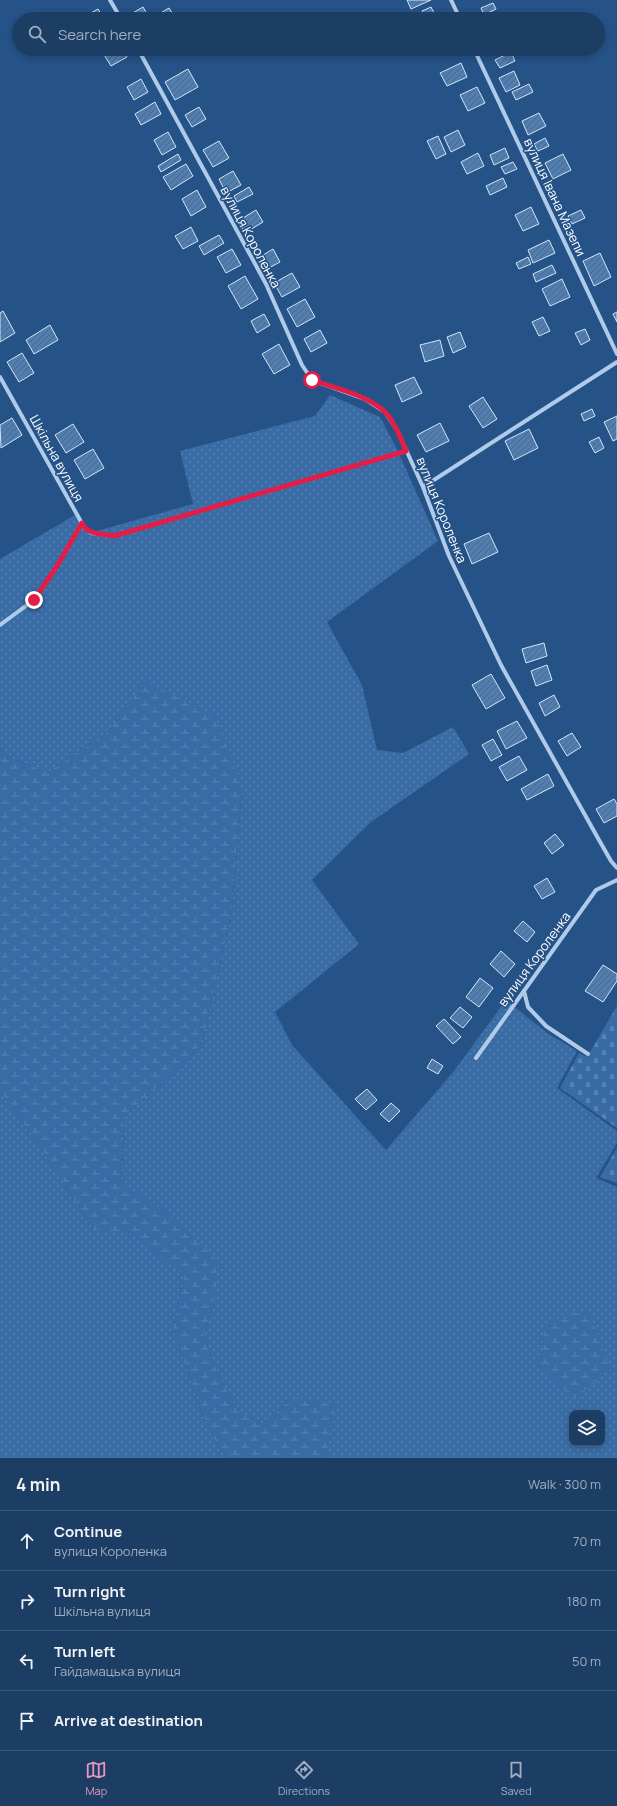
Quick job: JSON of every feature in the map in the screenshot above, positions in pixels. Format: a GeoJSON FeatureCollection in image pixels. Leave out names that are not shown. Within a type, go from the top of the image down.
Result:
{"type":"FeatureCollection","features":[{"type":"Feature","properties":{"kind":"street"},"geometry":{"type":"LineString","coordinates":[[110,0],[117,12]]}},
{"type":"Feature","properties":{"kind":"street"},"geometry":{"type":"LineString","coordinates":[[451,0],[457,12]]}},
{"type":"Feature","properties":{"kind":"street","name":"вулиця Короленка"},"geometry":{"type":"LineString","coordinates":[[142,56],[266,284],[302,365],[312,380],[365,399],[385,412],[397,430],[423,488],[449,556],[501,665],[599,840],[611,861],[617,868]]}},
{"type":"Feature","properties":{"kind":"street","name":"вулиця Івана Мазепи"},"geometry":{"type":"LineString","coordinates":[[477,56],[617,354]]}},
{"type":"Feature","properties":{"kind":"street"},"geometry":{"type":"LineString","coordinates":[[423,488],[617,362]]}},
{"type":"Feature","properties":{"kind":"street","name":"Шкільна вулиця"},"geometry":{"type":"LineString","coordinates":[[0,377],[84,527],[91,533],[114,536],[406,451]]}},
{"type":"Feature","properties":{"kind":"street"},"geometry":{"type":"LineString","coordinates":[[0,625],[34,600],[57,566],[82,523]]}},
{"type":"Feature","properties":{"kind":"street","name":"вулиця Короленка"},"geometry":{"type":"LineString","coordinates":[[476,1058],[596,890],[617,880]]}},
{"type":"Feature","properties":{"kind":"street"},"geometry":{"type":"LineString","coordinates":[[524,991],[528,1007],[546,1026],[588,1054]]}},
{"type":"Feature","properties":{"kind":"green space"},"geometry":{"type":"Polygon","coordinates":[[[330,395],[380,417],[396,447],[438,541],[327,622],[362,685],[377,750],[403,753],[453,727],[469,754],[371,822],[312,880],[359,944],[275,1012],[292,1045],[386,1150],[454,1071],[506,1000],[547,1033],[577,1051],[557,1088],[617,1131],[617,1143],[596,1178],[617,1187],[617,1458],[326,1458],[334,1405],[294,1397],[262,1424],[240,1412],[219,1377],[204,1335],[214,1302],[178,1220],[121,1183],[125,1115],[163,1083],[202,1044],[232,910],[242,788],[146,681],[108,732],[48,772],[4,756],[0,744],[0,559],[75,515],[93,532],[193,504],[180,451],[315,416],[330,395]]]}},
{"type":"Feature","properties":{"kind":"green space"},"geometry":{"type":"Polygon","coordinates":[[[145,681],[215,716],[242,788],[232,910],[202,1044],[163,1083],[125,1115],[121,1182],[178,1220],[219,1262],[214,1302],[204,1335],[219,1377],[240,1412],[262,1424],[294,1397],[335,1404],[326,1458],[228,1458],[218,1446],[199,1406],[173,1329],[184,1277],[134,1235],[94,1230],[31,1134],[0,1093],[0,744],[4,756],[48,772],[108,732],[145,681]]]}},
{"type":"Feature","properties":{"kind":"green space"},"geometry":{"type":"Polygon","coordinates":[[[617,1006],[617,1128],[560,1088],[579,1053],[587,1057],[617,1006]]]}},
{"type":"Feature","properties":{"kind":"green space"},"geometry":{"type":"Polygon","coordinates":[[[0,1093],[31,1134],[94,1230],[134,1234],[184,1277],[173,1329],[199,1406],[218,1446],[228,1458],[0,1458],[0,1093]]]}},
{"type":"Feature","properties":{"kind":"green space"},"geometry":{"type":"Polygon","coordinates":[[[617,1148],[617,1183],[600,1177],[617,1148]]]}},
{"type":"Feature","properties":{"kind":"green space"},"geometry":{"type":"Polygon","coordinates":[[[589,1312],[611,1370],[573,1399],[538,1363],[545,1326],[568,1313],[589,1312]]]}},
{"type":"Feature","properties":{"kind":"building"},"geometry":{"type":"Polygon","coordinates":[[[407,0],[431,0],[411,9],[407,0]]]}},
{"type":"Feature","properties":{"kind":"building"},"geometry":{"type":"Polygon","coordinates":[[[493,3],[496,9],[490,12],[483,12],[481,8],[493,3]]]}},
{"type":"Feature","properties":{"kind":"building"},"geometry":{"type":"Polygon","coordinates":[[[143,7],[146,12],[134,12],[143,7]]]}},
{"type":"Feature","properties":{"kind":"building"},"geometry":{"type":"Polygon","coordinates":[[[431,7],[434,12],[422,12],[431,7]]]}},
{"type":"Feature","properties":{"kind":"building"},"geometry":{"type":"Polygon","coordinates":[[[169,8],[172,12],[162,12],[169,8]]]}},
{"type":"Feature","properties":{"kind":"building"},"geometry":{"type":"Polygon","coordinates":[[[98,9],[100,12],[93,12],[98,9]]]}},
{"type":"Feature","properties":{"kind":"building"},"geometry":{"type":"Polygon","coordinates":[[[105,56],[126,56],[127,57],[111,66],[105,56]]]}},
{"type":"Feature","properties":{"kind":"building"},"geometry":{"type":"Polygon","coordinates":[[[503,56],[513,56],[515,61],[500,68],[495,60],[503,56]]]}},
{"type":"Feature","properties":{"kind":"building"},"geometry":{"type":"Polygon","coordinates":[[[461,63],[467,77],[447,86],[440,73],[461,63]]]}},
{"type":"Feature","properties":{"kind":"building"},"geometry":{"type":"Polygon","coordinates":[[[188,69],[198,87],[175,100],[165,82],[188,69]]]}},
{"type":"Feature","properties":{"kind":"building"},"geometry":{"type":"Polygon","coordinates":[[[514,71],[520,85],[506,92],[499,78],[514,71]]]}},
{"type":"Feature","properties":{"kind":"building"},"geometry":{"type":"Polygon","coordinates":[[[141,79],[148,92],[134,100],[127,87],[141,79]]]}},
{"type":"Feature","properties":{"kind":"building"},"geometry":{"type":"Polygon","coordinates":[[[529,84],[533,92],[516,100],[512,92],[529,84]]]}},
{"type":"Feature","properties":{"kind":"building"},"geometry":{"type":"Polygon","coordinates":[[[477,87],[485,103],[468,111],[460,95],[477,87]]]}},
{"type":"Feature","properties":{"kind":"building"},"geometry":{"type":"Polygon","coordinates":[[[155,102],[161,114],[141,125],[135,114],[155,102]]]}},
{"type":"Feature","properties":{"kind":"building"},"geometry":{"type":"Polygon","coordinates":[[[199,107],[206,119],[192,127],[185,115],[199,107]]]}},
{"type":"Feature","properties":{"kind":"building"},"geometry":{"type":"Polygon","coordinates":[[[539,113],[546,126],[528,135],[522,121],[539,113]]]}},
{"type":"Feature","properties":{"kind":"building"},"geometry":{"type":"Polygon","coordinates":[[[458,130],[465,145],[451,152],[444,137],[458,130]]]}},
{"type":"Feature","properties":{"kind":"building"},"geometry":{"type":"Polygon","coordinates":[[[168,132],[176,147],[162,155],[154,140],[168,132]]]}},
{"type":"Feature","properties":{"kind":"building"},"geometry":{"type":"Polygon","coordinates":[[[438,136],[446,154],[436,159],[427,141],[438,136]]]}},
{"type":"Feature","properties":{"kind":"building"},"geometry":{"type":"Polygon","coordinates":[[[545,138],[549,146],[538,151],[534,144],[545,138]]]}},
{"type":"Feature","properties":{"kind":"building"},"geometry":{"type":"Polygon","coordinates":[[[219,141],[229,158],[213,167],[203,150],[219,141]]]}},
{"type":"Feature","properties":{"kind":"building"},"geometry":{"type":"Polygon","coordinates":[[[505,148],[509,158],[494,165],[490,155],[505,148]]]}},
{"type":"Feature","properties":{"kind":"building"},"geometry":{"type":"Polygon","coordinates":[[[478,153],[484,166],[467,174],[461,162],[478,153]]]}},
{"type":"Feature","properties":{"kind":"building"},"geometry":{"type":"Polygon","coordinates":[[[178,154],[181,160],[161,172],[158,166],[178,154]]]}},
{"type":"Feature","properties":{"kind":"building"},"geometry":{"type":"Polygon","coordinates":[[[563,154],[571,170],[553,179],[545,163],[563,154]]]}},
{"type":"Feature","properties":{"kind":"building"},"geometry":{"type":"Polygon","coordinates":[[[513,162],[517,169],[505,174],[501,167],[513,162]]]}},
{"type":"Feature","properties":{"kind":"building"},"geometry":{"type":"Polygon","coordinates":[[[186,164],[193,176],[171,190],[163,177],[186,164]]]}},
{"type":"Feature","properties":{"kind":"building"},"geometry":{"type":"Polygon","coordinates":[[[233,171],[241,185],[226,193],[219,179],[233,171]]]}},
{"type":"Feature","properties":{"kind":"building"},"geometry":{"type":"Polygon","coordinates":[[[503,178],[507,187],[490,195],[486,186],[503,178]]]}},
{"type":"Feature","properties":{"kind":"building"},"geometry":{"type":"Polygon","coordinates":[[[249,187],[253,194],[237,202],[234,196],[249,187]]]}},
{"type":"Feature","properties":{"kind":"building"},"geometry":{"type":"Polygon","coordinates":[[[197,190],[206,207],[191,216],[182,199],[197,190]]]}},
{"type":"Feature","properties":{"kind":"building"},"geometry":{"type":"Polygon","coordinates":[[[531,207],[539,224],[523,231],[515,215],[531,207]]]}},
{"type":"Feature","properties":{"kind":"building"},"geometry":{"type":"Polygon","coordinates":[[[256,210],[263,222],[245,233],[238,221],[256,210]]]}},
{"type":"Feature","properties":{"kind":"building"},"geometry":{"type":"Polygon","coordinates":[[[581,210],[585,218],[572,224],[568,216],[581,210]]]}},
{"type":"Feature","properties":{"kind":"building"},"geometry":{"type":"Polygon","coordinates":[[[191,227],[198,241],[183,249],[175,236],[191,227]]]}},
{"type":"Feature","properties":{"kind":"building"},"geometry":{"type":"Polygon","coordinates":[[[219,235],[224,243],[204,255],[199,246],[219,235]]]}},
{"type":"Feature","properties":{"kind":"building"},"geometry":{"type":"Polygon","coordinates":[[[549,240],[555,253],[533,263],[528,250],[549,240]]]}},
{"type":"Feature","properties":{"kind":"building"},"geometry":{"type":"Polygon","coordinates":[[[232,249],[241,265],[226,273],[217,257],[232,249]]]}},
{"type":"Feature","properties":{"kind":"building"},"geometry":{"type":"Polygon","coordinates":[[[273,249],[280,262],[267,269],[260,257],[273,249]]]}},
{"type":"Feature","properties":{"kind":"building"},"geometry":{"type":"Polygon","coordinates":[[[600,253],[611,277],[594,286],[583,261],[600,253]]]}},
{"type":"Feature","properties":{"kind":"building"},"geometry":{"type":"Polygon","coordinates":[[[528,257],[531,264],[519,269],[516,263],[528,257]]]}},
{"type":"Feature","properties":{"kind":"building"},"geometry":{"type":"Polygon","coordinates":[[[552,265],[556,273],[536,282],[533,274],[552,265]]]}},
{"type":"Feature","properties":{"kind":"building"},"geometry":{"type":"Polygon","coordinates":[[[292,273],[300,287],[282,297],[274,283],[292,273]]]}},
{"type":"Feature","properties":{"kind":"building"},"geometry":{"type":"Polygon","coordinates":[[[245,276],[258,299],[241,309],[228,286],[245,276]]]}},
{"type":"Feature","properties":{"kind":"building"},"geometry":{"type":"Polygon","coordinates":[[[562,279],[570,297],[550,306],[542,289],[562,279]]]}},
{"type":"Feature","properties":{"kind":"building"},"geometry":{"type":"Polygon","coordinates":[[[305,299],[315,317],[297,327],[287,309],[305,299]]]}},
{"type":"Feature","properties":{"kind":"building"},"geometry":{"type":"Polygon","coordinates":[[[3,311],[15,333],[0,342],[0,313],[3,311]]]}},
{"type":"Feature","properties":{"kind":"building"},"geometry":{"type":"Polygon","coordinates":[[[617,312],[617,322],[613,314],[617,312]]]}},
{"type":"Feature","properties":{"kind":"building"},"geometry":{"type":"Polygon","coordinates":[[[264,314],[270,325],[257,333],[251,321],[264,314]]]}},
{"type":"Feature","properties":{"kind":"building"},"geometry":{"type":"Polygon","coordinates":[[[543,317],[550,331],[539,336],[532,322],[543,317]]]}},
{"type":"Feature","properties":{"kind":"building"},"geometry":{"type":"Polygon","coordinates":[[[50,325],[58,340],[34,354],[26,340],[50,325]]]}},
{"type":"Feature","properties":{"kind":"building"},"geometry":{"type":"Polygon","coordinates":[[[585,329],[590,340],[581,345],[575,333],[585,329]]]}},
{"type":"Feature","properties":{"kind":"building"},"geometry":{"type":"Polygon","coordinates":[[[320,330],[327,343],[311,352],[304,339],[320,330]]]}},
{"type":"Feature","properties":{"kind":"building"},"geometry":{"type":"Polygon","coordinates":[[[460,332],[466,347],[453,353],[447,337],[460,332]]]}},
{"type":"Feature","properties":{"kind":"building"},"geometry":{"type":"Polygon","coordinates":[[[440,340],[444,356],[425,362],[420,345],[440,340]]]}},
{"type":"Feature","properties":{"kind":"building"},"geometry":{"type":"Polygon","coordinates":[[[279,344],[290,365],[274,374],[262,354],[279,344]]]}},
{"type":"Feature","properties":{"kind":"building"},"geometry":{"type":"Polygon","coordinates":[[[22,353],[34,373],[19,382],[7,362],[22,353]]]}},
{"type":"Feature","properties":{"kind":"building"},"geometry":{"type":"Polygon","coordinates":[[[414,377],[422,393],[402,402],[395,385],[414,377]]]}},
{"type":"Feature","properties":{"kind":"building"},"geometry":{"type":"Polygon","coordinates":[[[483,397],[497,419],[483,428],[469,406],[483,397]]]}},
{"type":"Feature","properties":{"kind":"building"},"geometry":{"type":"Polygon","coordinates":[[[592,409],[595,416],[584,421],[581,414],[592,409]]]}},
{"type":"Feature","properties":{"kind":"building"},"geometry":{"type":"Polygon","coordinates":[[[617,416],[617,439],[613,441],[604,422],[617,416]]]}},
{"type":"Feature","properties":{"kind":"building"},"geometry":{"type":"Polygon","coordinates":[[[12,418],[22,435],[1,448],[0,425],[12,418]]]}},
{"type":"Feature","properties":{"kind":"building"},"geometry":{"type":"Polygon","coordinates":[[[440,423],[449,441],[426,452],[417,435],[440,423]]]}},
{"type":"Feature","properties":{"kind":"building"},"geometry":{"type":"Polygon","coordinates":[[[73,424],[84,442],[66,453],[55,435],[73,424]]]}},
{"type":"Feature","properties":{"kind":"building"},"geometry":{"type":"Polygon","coordinates":[[[529,429],[538,448],[514,460],[505,441],[529,429]]]}},
{"type":"Feature","properties":{"kind":"building"},"geometry":{"type":"Polygon","coordinates":[[[599,437],[604,448],[595,453],[589,442],[599,437]]]}},
{"type":"Feature","properties":{"kind":"building"},"geometry":{"type":"Polygon","coordinates":[[[93,449],[104,468],[85,479],[74,460],[93,449]]]}},
{"type":"Feature","properties":{"kind":"building"},"geometry":{"type":"Polygon","coordinates":[[[489,533],[498,552],[472,564],[464,544],[489,533]]]}},
{"type":"Feature","properties":{"kind":"building"},"geometry":{"type":"Polygon","coordinates":[[[544,643],[547,656],[526,663],[522,649],[544,643]]]}},
{"type":"Feature","properties":{"kind":"building"},"geometry":{"type":"Polygon","coordinates":[[[547,665],[552,680],[536,686],[531,671],[547,665]]]}},
{"type":"Feature","properties":{"kind":"building"},"geometry":{"type":"Polygon","coordinates":[[[491,674],[505,698],[486,709],[472,685],[491,674]]]}},
{"type":"Feature","properties":{"kind":"building"},"geometry":{"type":"Polygon","coordinates":[[[554,695],[560,707],[545,716],[539,703],[554,695]]]}},
{"type":"Feature","properties":{"kind":"building"},"geometry":{"type":"Polygon","coordinates":[[[517,721],[527,738],[506,749],[497,731],[517,721]]]}},
{"type":"Feature","properties":{"kind":"building"},"geometry":{"type":"Polygon","coordinates":[[[572,733],[581,747],[567,756],[558,741],[572,733]]]}},
{"type":"Feature","properties":{"kind":"building"},"geometry":{"type":"Polygon","coordinates":[[[493,739],[502,755],[491,761],[482,745],[493,739]]]}},
{"type":"Feature","properties":{"kind":"building"},"geometry":{"type":"Polygon","coordinates":[[[519,756],[527,770],[507,781],[499,767],[519,756]]]}},
{"type":"Feature","properties":{"kind":"building"},"geometry":{"type":"Polygon","coordinates":[[[548,774],[554,786],[527,800],[521,789],[548,774]]]}},
{"type":"Feature","properties":{"kind":"building"},"geometry":{"type":"Polygon","coordinates":[[[614,799],[617,804],[617,816],[604,823],[596,809],[614,799]]]}},
{"type":"Feature","properties":{"kind":"building"},"geometry":{"type":"Polygon","coordinates":[[[555,834],[564,845],[552,854],[544,843],[555,834]]]}},
{"type":"Feature","properties":{"kind":"building"},"geometry":{"type":"Polygon","coordinates":[[[547,878],[555,892],[542,899],[534,886],[547,878]]]}},
{"type":"Feature","properties":{"kind":"building"},"geometry":{"type":"Polygon","coordinates":[[[523,921],[535,932],[527,942],[514,931],[523,921]]]}},
{"type":"Feature","properties":{"kind":"building"},"geometry":{"type":"Polygon","coordinates":[[[501,951],[515,964],[504,977],[490,964],[501,951]]]}},
{"type":"Feature","properties":{"kind":"building"},"geometry":{"type":"Polygon","coordinates":[[[603,965],[617,974],[617,981],[603,1002],[585,991],[603,965]]]}},
{"type":"Feature","properties":{"kind":"building"},"geometry":{"type":"Polygon","coordinates":[[[480,978],[493,988],[479,1007],[466,997],[480,978]]]}},
{"type":"Feature","properties":{"kind":"building"},"geometry":{"type":"Polygon","coordinates":[[[460,1007],[472,1017],[463,1028],[450,1018],[460,1007]]]}},
{"type":"Feature","properties":{"kind":"building"},"geometry":{"type":"Polygon","coordinates":[[[444,1019],[461,1037],[453,1044],[436,1026],[444,1019]]]}},
{"type":"Feature","properties":{"kind":"building"},"geometry":{"type":"Polygon","coordinates":[[[432,1059],[443,1066],[438,1074],[427,1068],[432,1059]]]}},
{"type":"Feature","properties":{"kind":"building"},"geometry":{"type":"Polygon","coordinates":[[[367,1089],[377,1100],[366,1110],[355,1099],[367,1089]]]}},
{"type":"Feature","properties":{"kind":"building"},"geometry":{"type":"Polygon","coordinates":[[[391,1103],[400,1111],[389,1122],[380,1114],[391,1103]]]}},
{"type":"Feature","properties":{"kind":"route"},"geometry":{"type":"LineString","coordinates":[[34,600],[57,566],[82,523],[91,533],[114,536],[406,451],[397,430],[385,412],[365,399],[312,380]]}}]}
